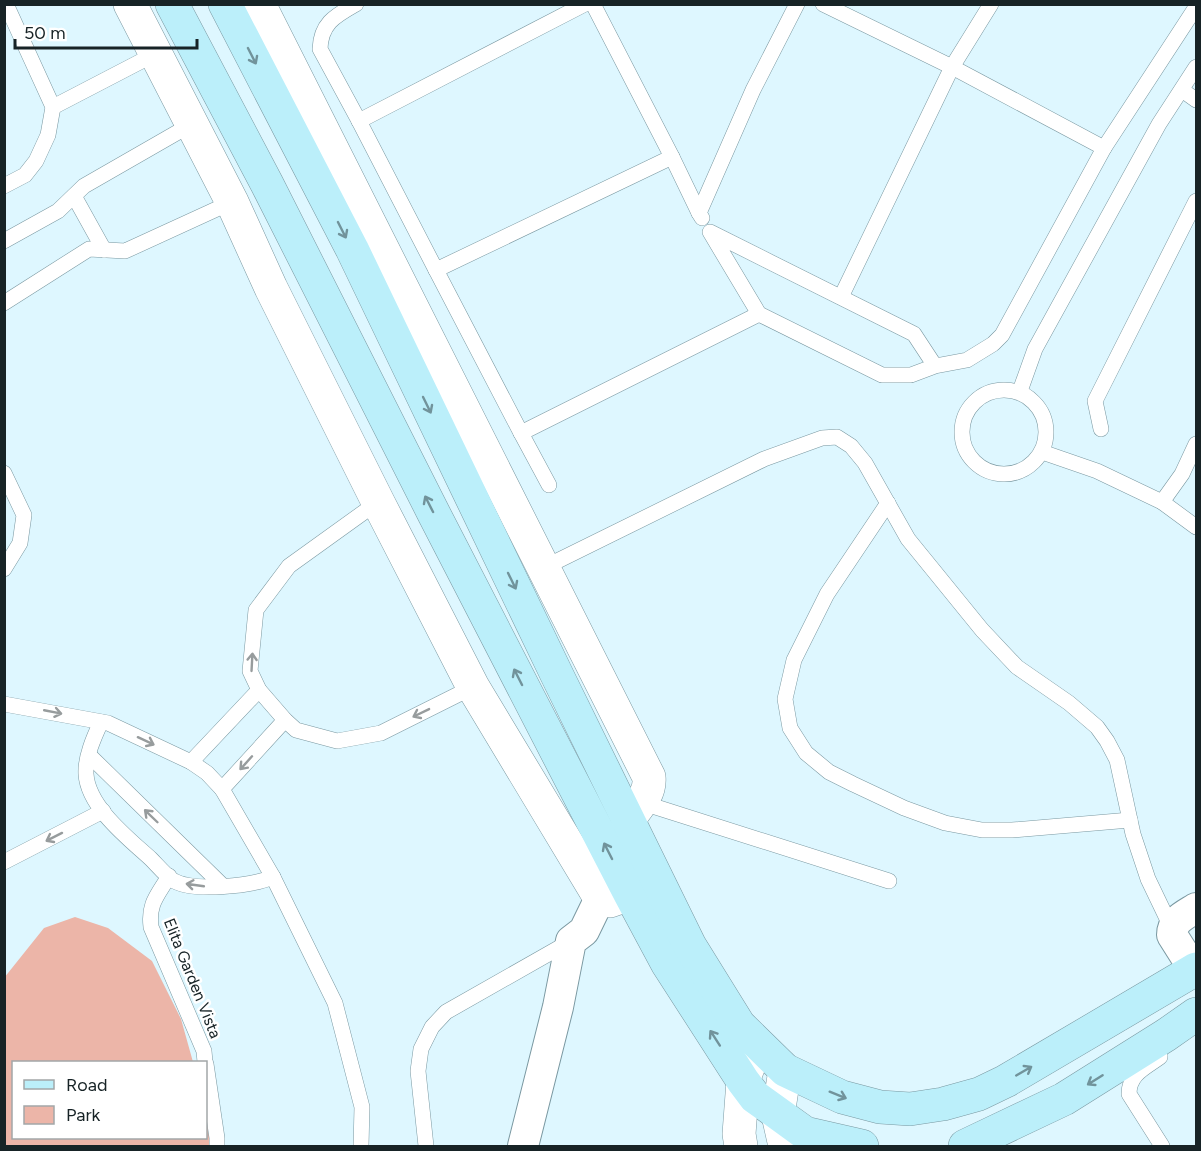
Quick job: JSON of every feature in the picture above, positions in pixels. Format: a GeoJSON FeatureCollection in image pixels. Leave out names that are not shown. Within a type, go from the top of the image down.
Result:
{"type":"FeatureCollection","features":[{"type":"Feature","properties":{"kind":"main road"},"geometry":{"type":"LineString","coordinates":[[172,4],[267,184],[439,525],[667,963],[742,1081],[755,1097],[805,1133],[862,1146]]}},
{"type":"Feature","properties":{"kind":"main road"},"geometry":{"type":"LineString","coordinates":[[225,4],[352,249],[634,811],[629,890]]}},
{"type":"Feature","properties":{"kind":"main road"},"geometry":{"type":"LineString","coordinates":[[629,890],[690,946],[739,1025],[785,1070],[842,1097],[880,1107],[910,1109],[942,1104],[979,1094],[1006,1081],[1196,971]]}},
{"type":"Feature","properties":{"kind":"main road"},"geometry":{"type":"LineString","coordinates":[[965,1146],[1064,1099],[1197,1014]]}},
{"type":"Feature","properties":{"kind":"street"},"geometry":{"type":"LineString","coordinates":[[130,4],[232,202],[271,288],[473,687],[629,890],[572,941],[523,1146]]}},
{"type":"Feature","properties":{"kind":"street"},"geometry":{"type":"LineString","coordinates":[[259,4],[649,777],[648,791],[634,811]]}},
{"type":"Feature","properties":{"kind":"street"},"geometry":{"type":"LineString","coordinates":[[1196,971],[1172,935],[1172,929],[1175,922],[1197,908]]}},
{"type":"Feature","properties":{"kind":"street"},"geometry":{"type":"LineString","coordinates":[[741,1146],[742,1081],[757,1044]]}},
{"type":"Feature","properties":{"kind":"street"},"geometry":{"type":"LineString","coordinates":[[785,1070],[778,1114],[785,1146]]}},
{"type":"Feature","properties":{"kind":"lane"},"geometry":{"type":"LineString","coordinates":[[4,186],[25,175],[36,161],[48,135],[53,107],[6,4]]}},
{"type":"Feature","properties":{"kind":"lane"},"geometry":{"type":"LineString","coordinates":[[356,4],[326,25],[320,36],[320,49],[549,485]]}},
{"type":"Feature","properties":{"kind":"lane"},"geometry":{"type":"LineString","coordinates":[[359,121],[585,4]]}},
{"type":"Feature","properties":{"kind":"lane"},"geometry":{"type":"LineString","coordinates":[[593,4],[699,213],[759,314],[882,375],[911,375],[935,366],[967,360],[993,345],[1002,335],[1104,148],[1197,7]]}},
{"type":"Feature","properties":{"kind":"lane"},"geometry":{"type":"LineString","coordinates":[[699,213],[753,90],[797,4]]}},
{"type":"Feature","properties":{"kind":"lane"},"geometry":{"type":"LineString","coordinates":[[823,4],[952,67],[1104,148]]}},
{"type":"Feature","properties":{"kind":"lane"},"geometry":{"type":"LineString","coordinates":[[841,297],[952,67],[991,4]]}},
{"type":"Feature","properties":{"kind":"lane"},"geometry":{"type":"LineString","coordinates":[[53,107],[155,54]]}},
{"type":"Feature","properties":{"kind":"lane"},"geometry":{"type":"LineString","coordinates":[[1020,391],[1035,349],[1159,124],[1197,66]]}},
{"type":"Feature","properties":{"kind":"lane"},"geometry":{"type":"LineString","coordinates":[[1182,90],[1197,100]]}},
{"type":"Feature","properties":{"kind":"lane"},"geometry":{"type":"LineString","coordinates":[[4,241],[58,211],[84,186],[192,124]]}},
{"type":"Feature","properties":{"kind":"lane"},"geometry":{"type":"LineString","coordinates":[[436,270],[672,157]]}},
{"type":"Feature","properties":{"kind":"lane"},"geometry":{"type":"LineString","coordinates":[[74,196],[104,250]]}},
{"type":"Feature","properties":{"kind":"lane"},"geometry":{"type":"LineString","coordinates":[[1101,429],[1095,401],[1197,201]]}},
{"type":"Feature","properties":{"kind":"lane"},"geometry":{"type":"LineString","coordinates":[[4,303],[90,249],[125,251],[232,202]]}},
{"type":"Feature","properties":{"kind":"lane"},"geometry":{"type":"LineString","coordinates":[[710,232],[914,334],[935,366]]}},
{"type":"Feature","properties":{"kind":"lane"},"geometry":{"type":"LineString","coordinates":[[521,433],[759,314]]}},
{"type":"Feature","properties":{"kind":"lane"},"geometry":{"type":"LineString","coordinates":[[995,389],[1020,391],[1035,401],[1045,416],[1047,435],[1042,452],[1025,470],[1001,475],[978,467],[964,447],[962,423],[974,401],[995,389]]}},
{"type":"Feature","properties":{"kind":"lane"},"geometry":{"type":"LineString","coordinates":[[543,567],[764,459],[822,438],[837,437],[851,446],[865,463],[908,539],[997,648],[1017,668],[1069,703],[1097,727],[1107,741],[1117,760],[1130,820],[1148,879],[1172,929]]}},
{"type":"Feature","properties":{"kind":"lane"},"geometry":{"type":"LineString","coordinates":[[1162,502],[1182,474],[1197,444]]}},
{"type":"Feature","properties":{"kind":"lane"},"geometry":{"type":"LineString","coordinates":[[1042,452],[1097,471],[1162,502],[1197,526]]}},
{"type":"Feature","properties":{"kind":"lane"},"geometry":{"type":"LineString","coordinates":[[1182,474],[1197,464]]}},
{"type":"Feature","properties":{"kind":"lane"},"geometry":{"type":"LineString","coordinates":[[4,473],[24,515],[20,543],[4,569]]}},
{"type":"Feature","properties":{"kind":"lane"},"geometry":{"type":"LineString","coordinates":[[378,502],[289,566],[256,610],[250,670],[259,690],[296,730],[337,741],[381,733],[473,687]]}},
{"type":"Feature","properties":{"kind":"lane"},"geometry":{"type":"LineString","coordinates":[[888,503],[827,594],[794,660],[785,699],[790,728],[806,753],[829,772],[904,808],[945,823],[982,830],[1002,830],[1130,820]]}},
{"type":"Feature","properties":{"kind":"lane"},"geometry":{"type":"LineString","coordinates":[[191,762],[259,690]]}},
{"type":"Feature","properties":{"kind":"lane"},"geometry":{"type":"LineString","coordinates":[[4,704],[108,723],[191,762],[222,789],[273,877],[335,1004],[362,1107],[361,1146]]}},
{"type":"Feature","properties":{"kind":"lane"},"geometry":{"type":"LineString","coordinates":[[222,789],[285,720]]}},
{"type":"Feature","properties":{"kind":"lane"},"geometry":{"type":"LineString","coordinates":[[101,722],[90,747],[86,772],[89,791],[111,823],[174,881],[196,887],[235,886],[273,877]]}},
{"type":"Feature","properties":{"kind":"lane"},"geometry":{"type":"LineString","coordinates":[[89,755],[223,886]]}},
{"type":"Feature","properties":{"kind":"lane"},"geometry":{"type":"LineString","coordinates":[[634,811],[889,881]]}},
{"type":"Feature","properties":{"kind":"lane"},"geometry":{"type":"LineString","coordinates":[[4,862],[104,812]]}},
{"type":"Feature","properties":{"kind":"lane","name":"Elita Garden Vista"},"geometry":{"type":"LineString","coordinates":[[169,876],[151,906],[151,927],[204,1051],[205,1061]]}},
{"type":"Feature","properties":{"kind":"lane"},"geometry":{"type":"LineString","coordinates":[[426,1146],[418,1071],[421,1049],[432,1027],[446,1012],[572,941]]}},
{"type":"Feature","properties":{"kind":"lane"},"geometry":{"type":"LineString","coordinates":[[1162,1146],[1132,1101],[1129,1094],[1131,1080],[1136,1074],[1197,1031]]}},
{"type":"Feature","properties":{"kind":"lane","name":"Elita Garden Vista"},"geometry":{"type":"LineString","coordinates":[[207,1077],[217,1146]]}},
{"type":"Feature","properties":{"kind":"green space"},"geometry":{"type":"Polygon","coordinates":[[[75,917],[108,928],[152,961],[181,1019],[193,1061],[12,1061],[12,1139],[207,1139],[207,1113],[211,1129],[210,1146],[5,1146],[4,978],[44,928],[75,917]]]}}]}
